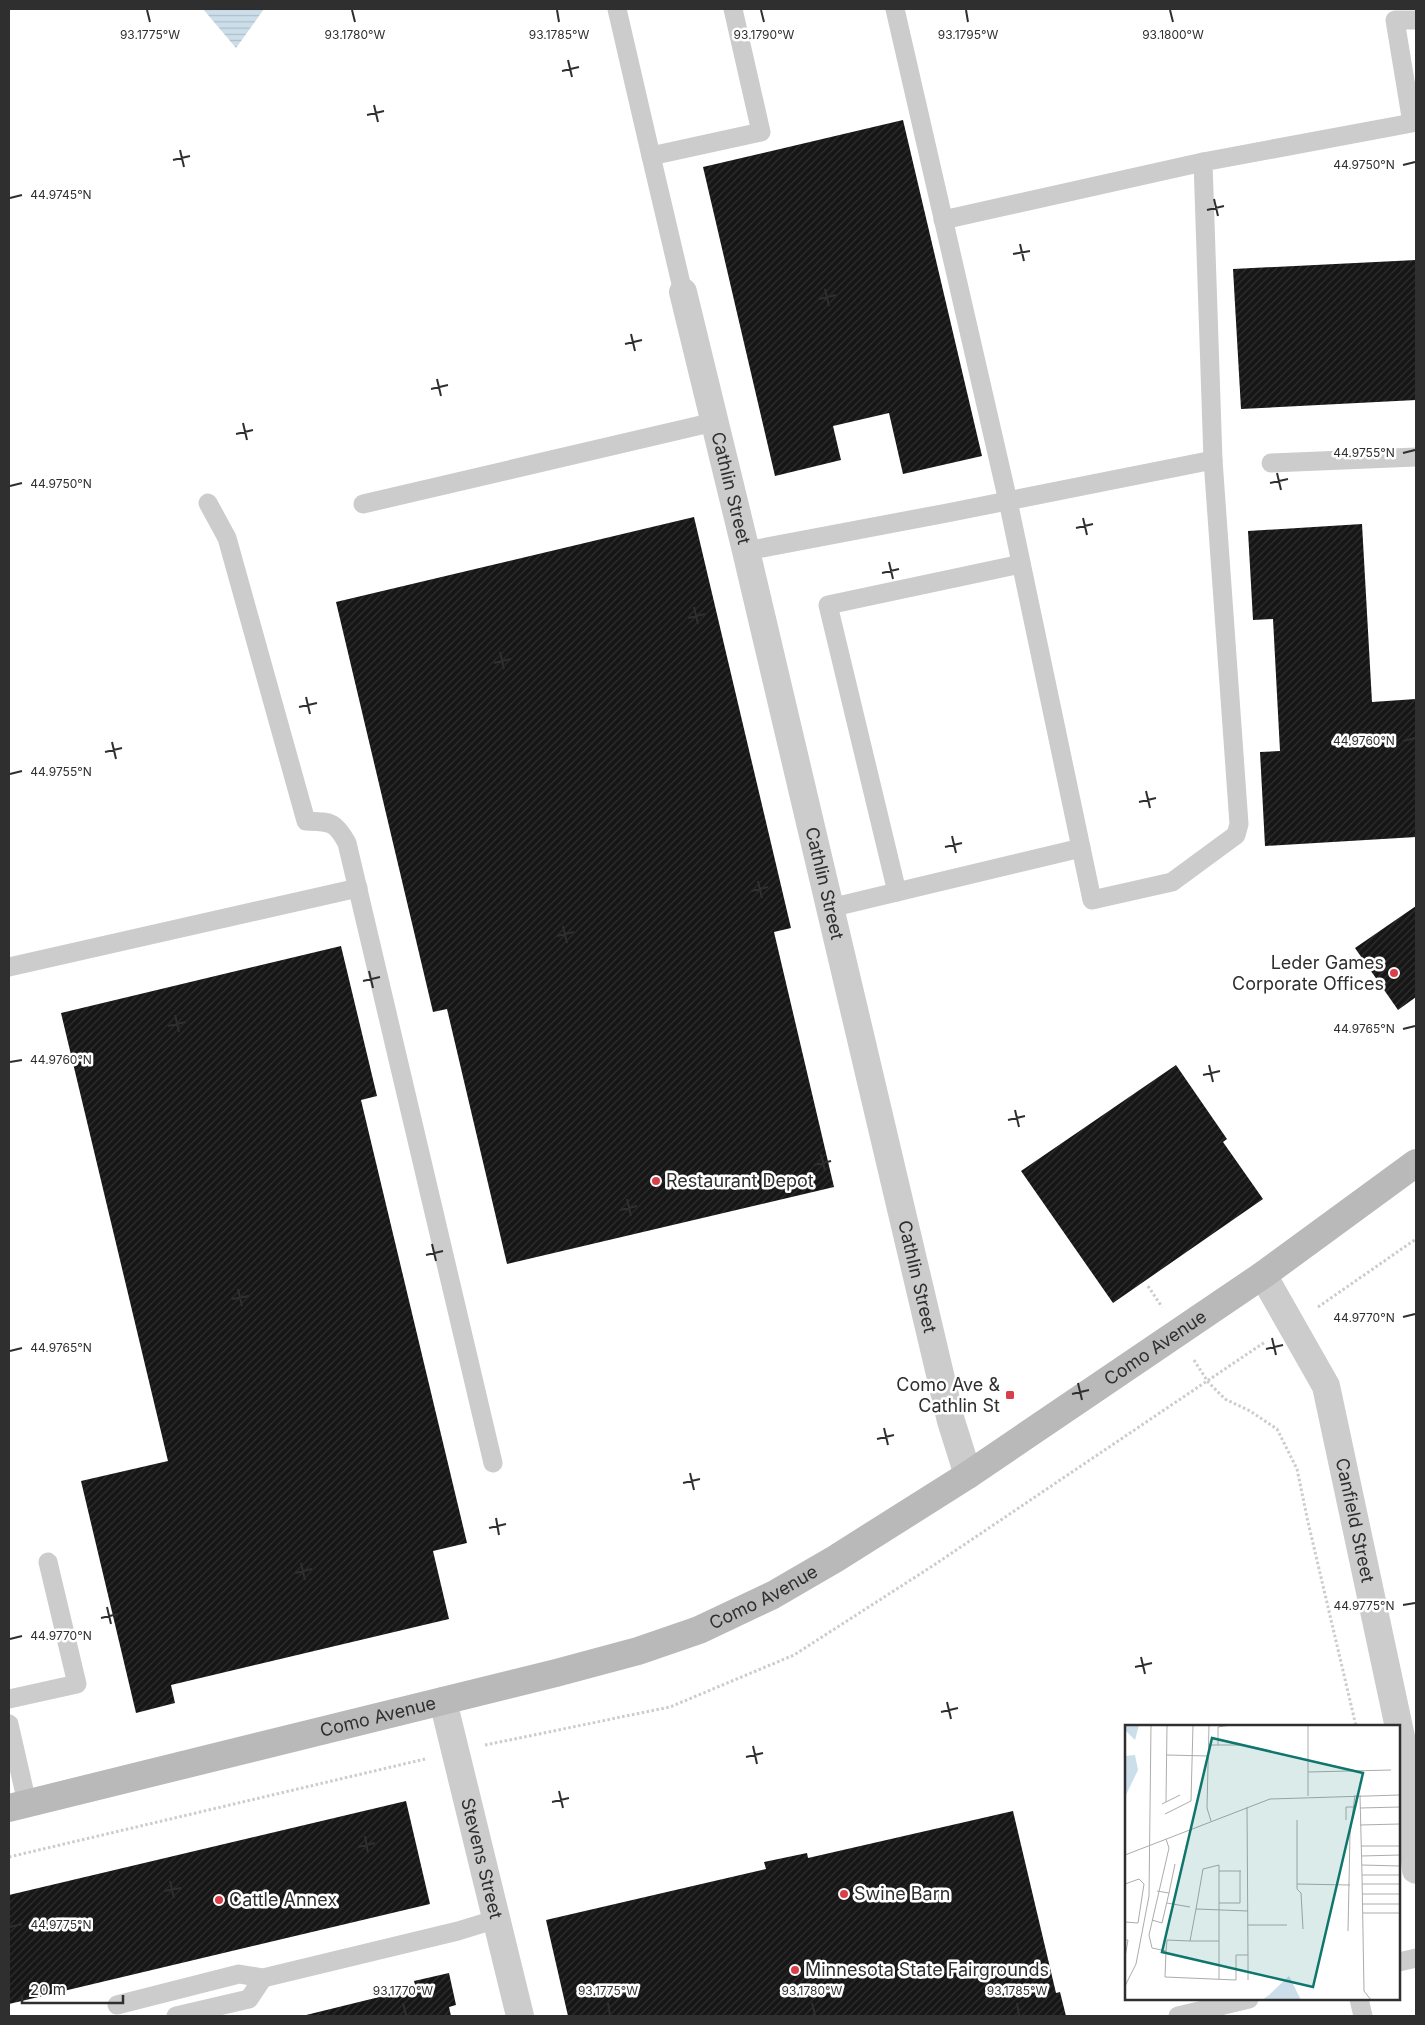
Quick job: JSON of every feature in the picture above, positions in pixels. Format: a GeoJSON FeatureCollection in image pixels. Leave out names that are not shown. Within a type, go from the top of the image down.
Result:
{"type":"FeatureCollection","features":[{"type":"Feature","properties":{"kind":"main road","name":"Como Avenue"},"geometry":{"type":"LineString","coordinates":[[18,1805],[556,1674],[638,1651],[699,1630],[773,1595],[835,1560],[968,1475],[1263,1275],[1416,1163]]}},
{"type":"Feature","properties":{"kind":"street","name":"Cathlin Street"},"geometry":{"type":"LineString","coordinates":[[682,292],[746,551],[951,1421],[968,1475]]}},
{"type":"Feature","properties":{"kind":"street","name":"Canfield Street"},"geometry":{"type":"LineString","coordinates":[[1263,1275],[1326,1386],[1398,1725]]}},
{"type":"Feature","properties":{"kind":"street","name":"Stevens Street"},"geometry":{"type":"LineString","coordinates":[[443,1701],[520,2016]]}},
{"type":"Feature","properties":{"kind":"street","name":"Canfield Street"},"geometry":{"type":"LineString","coordinates":[[1400,1732],[1404,1751],[1415,1858]]}},
{"type":"Feature","properties":{"kind":"lane"},"geometry":{"type":"LineString","coordinates":[[617,9],[682,292]]}},
{"type":"Feature","properties":{"kind":"lane"},"geometry":{"type":"LineString","coordinates":[[651,156],[761,132],[733,9]]}},
{"type":"Feature","properties":{"kind":"lane"},"geometry":{"type":"LineString","coordinates":[[895,9],[1022,564],[1092,900],[1172,882],[1236,835],[1239,824],[1213,460],[1203,162]]}},
{"type":"Feature","properties":{"kind":"lane"},"geometry":{"type":"LineString","coordinates":[[944,220],[1203,162],[1412,123],[1394,14],[1416,20]]}},
{"type":"Feature","properties":{"kind":"lane"},"geometry":{"type":"LineString","coordinates":[[363,504],[714,422]]}},
{"type":"Feature","properties":{"kind":"lane"},"geometry":{"type":"LineString","coordinates":[[1272,463],[1416,457]]}},
{"type":"Feature","properties":{"kind":"lane"},"geometry":{"type":"LineString","coordinates":[[746,551],[1213,460]]}},
{"type":"Feature","properties":{"kind":"lane"},"geometry":{"type":"LineString","coordinates":[[208,502],[227,538],[306,821],[324,822],[338,828],[347,843],[493,1463]]}},
{"type":"Feature","properties":{"kind":"lane"},"geometry":{"type":"LineString","coordinates":[[897,892],[828,605],[1022,564]]}},
{"type":"Feature","properties":{"kind":"lane"},"geometry":{"type":"LineString","coordinates":[[830,908],[1081,848]]}},
{"type":"Feature","properties":{"kind":"lane"},"geometry":{"type":"LineString","coordinates":[[9,967],[358,888]]}},
{"type":"Feature","properties":{"kind":"lane"},"geometry":{"type":"LineString","coordinates":[[9,1699],[77,1684],[48,1562]]}},
{"type":"Feature","properties":{"kind":"lane"},"geometry":{"type":"LineString","coordinates":[[9,1724],[18,1805]]}},
{"type":"Feature","properties":{"kind":"lane"},"geometry":{"type":"LineString","coordinates":[[118,2005],[239,1974],[263,1978],[458,1931],[496,1919]]}},
{"type":"Feature","properties":{"kind":"lane"},"geometry":{"type":"LineString","coordinates":[[1400,1962],[1416,1958]]}},
{"type":"Feature","properties":{"kind":"lane"},"geometry":{"type":"LineString","coordinates":[[176,2016],[249,1999],[263,1978]]}},
{"type":"Feature","properties":{"kind":"lane"},"geometry":{"type":"LineString","coordinates":[[1178,2016],[1245,2000]]}},
{"type":"Feature","properties":{"kind":"lane"},"geometry":{"type":"LineString","coordinates":[[1359,2000],[1363,2016]]}},
{"type":"Feature","properties":{"kind":"path"},"geometry":{"type":"LineString","coordinates":[[1208,1382],[1225,1399],[1250,1411],[1277,1429],[1297,1469],[1356,1725]]}},
{"type":"Feature","properties":{"kind":"water"},"geometry":{"type":"Polygon","coordinates":[[[203,9],[264,9],[236,48],[203,9]]]}},
{"type":"Feature","properties":{"kind":"building"},"geometry":{"type":"Polygon","coordinates":[[[903,120],[982,456],[903,474],[889,413],[833,426],[841,460],[775,476],[703,167],[903,120]]]}},
{"type":"Feature","properties":{"kind":"building"},"geometry":{"type":"Polygon","coordinates":[[[1416,260],[1416,400],[1241,409],[1233,269],[1416,260]]]}},
{"type":"Feature","properties":{"kind":"building"},"geometry":{"type":"Polygon","coordinates":[[[694,517],[791,928],[774,932],[834,1187],[507,1264],[447,1009],[433,1012],[336,602],[694,517]]]}},
{"type":"Feature","properties":{"kind":"building"},"geometry":{"type":"Polygon","coordinates":[[[1362,524],[1372,702],[1416,699],[1416,837],[1265,846],[1260,752],[1280,751],[1273,619],[1253,620],[1248,531],[1362,524]]]}},
{"type":"Feature","properties":{"kind":"building","name":"Leder Games Corporate Offices"},"geometry":{"type":"Polygon","coordinates":[[[1416,906],[1416,997],[1398,1010],[1355,948],[1416,906]]]}},
{"type":"Feature","properties":{"kind":"building"},"geometry":{"type":"Polygon","coordinates":[[[341,946],[377,1096],[361,1100],[467,1543],[433,1551],[449,1619],[171,1685],[175,1703],[136,1713],[81,1481],[168,1461],[61,1013],[341,946]]]}},
{"type":"Feature","properties":{"kind":"building"},"geometry":{"type":"Polygon","coordinates":[[[1176,1065],[1227,1139],[1223,1142],[1263,1199],[1113,1303],[1021,1171],[1176,1065]]]}},
{"type":"Feature","properties":{"kind":"building","name":"Cattle Annex"},"geometry":{"type":"Polygon","coordinates":[[[406,1801],[430,1904],[9,2004],[9,1895],[406,1801]]]}},
{"type":"Feature","properties":{"kind":"building","name":"Swine Barn"},"geometry":{"type":"Polygon","coordinates":[[[1013,1811],[1056,1993],[1060,1992],[1066,2016],[568,2016],[546,1920],[766,1869],[764,1862],[807,1853],[808,1858],[1013,1811]]]}},
{"type":"Feature","properties":{"kind":"building"},"geometry":{"type":"Polygon","coordinates":[[[449,1973],[456,2005],[449,2007],[451,2016],[302,2016],[416,1988],[414,1981],[449,1973]]]}},
{"type":"Feature","properties":{"kind":"place","name":"Leder Games Corporate Offices"},"geometry":{"type":"Point","coordinates":[1394,973]}},
{"type":"Feature","properties":{"kind":"place","name":"Restaurant Depot"},"geometry":{"type":"Point","coordinates":[656,1181]}},
{"type":"Feature","properties":{"kind":"place","name":"Como Ave & Cathlin St"},"geometry":{"type":"Point","coordinates":[1010,1395]}},
{"type":"Feature","properties":{"kind":"place","name":"Swine Barn"},"geometry":{"type":"Point","coordinates":[844,1894]}},
{"type":"Feature","properties":{"kind":"place","name":"Cattle Annex"},"geometry":{"type":"Point","coordinates":[219,1900]}},
{"type":"Feature","properties":{"kind":"place","name":"Minnesota State Fairgrounds"},"geometry":{"type":"Point","coordinates":[795,1970]}}]}
